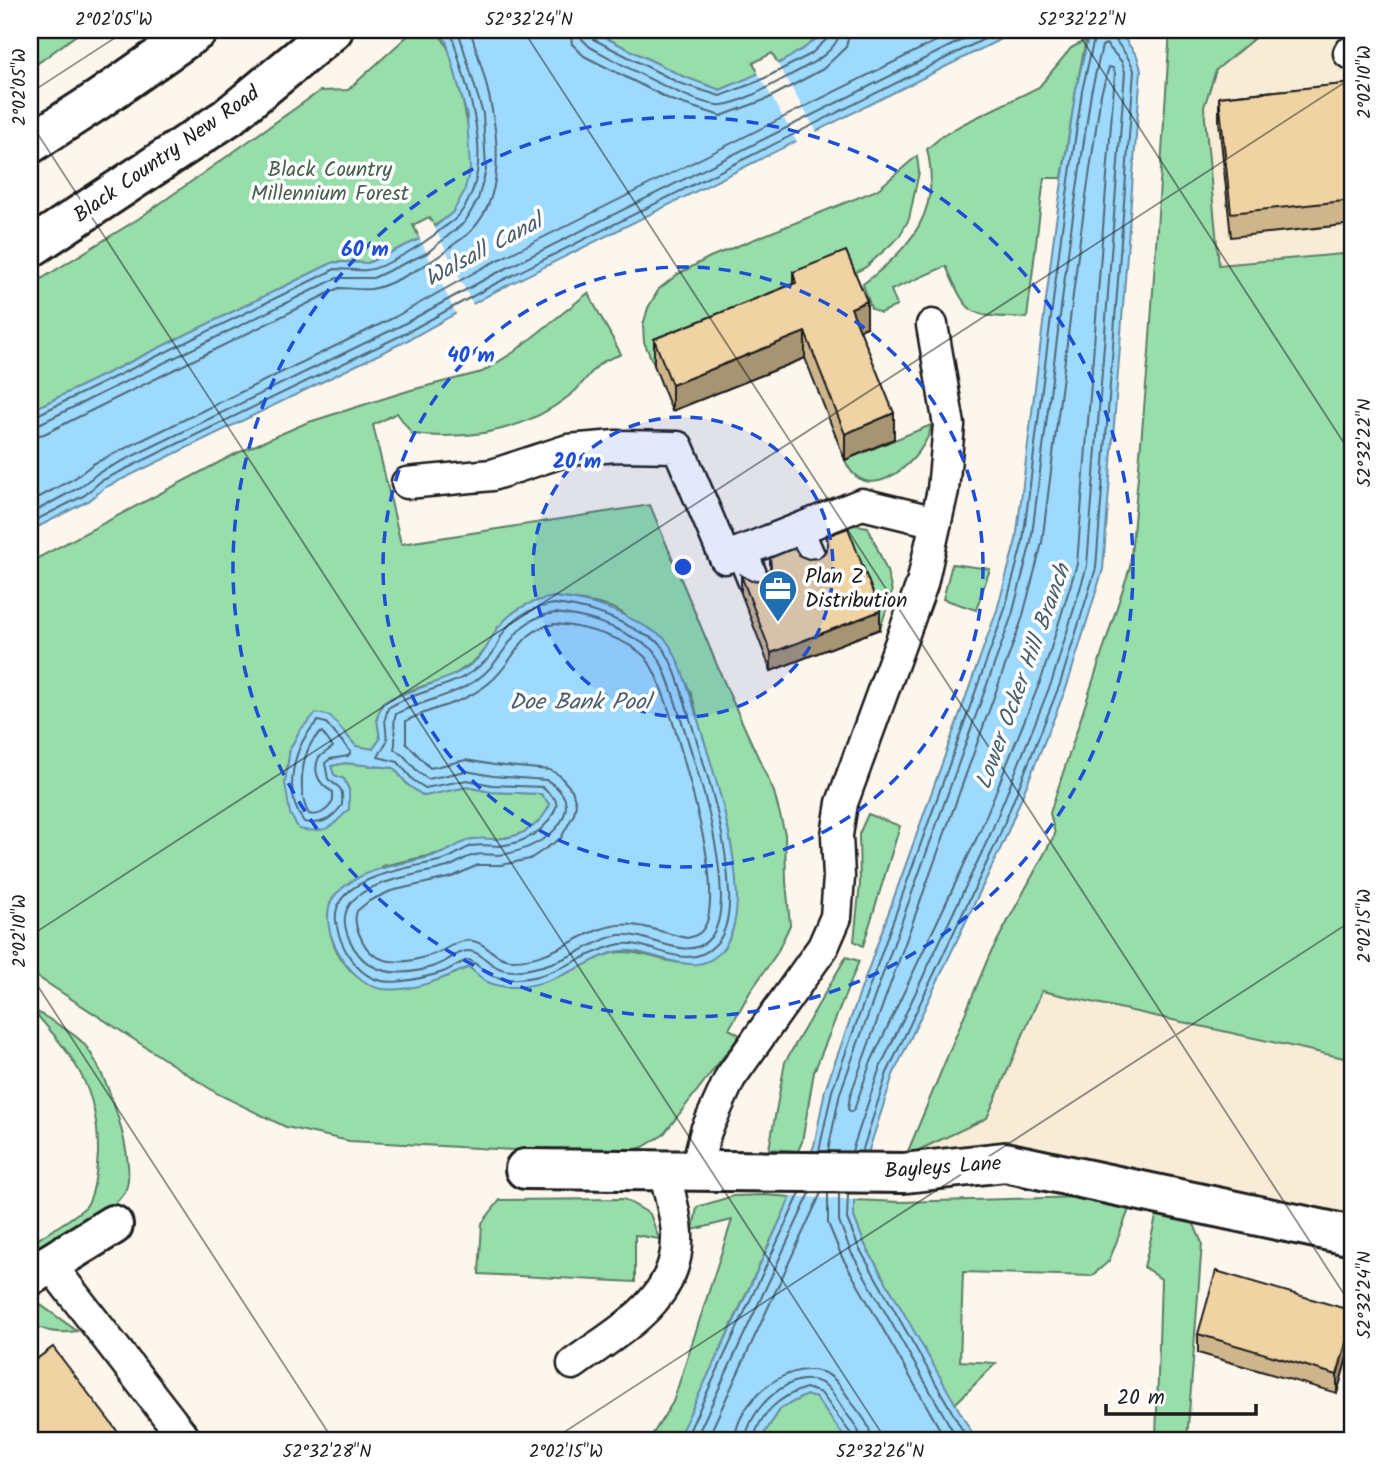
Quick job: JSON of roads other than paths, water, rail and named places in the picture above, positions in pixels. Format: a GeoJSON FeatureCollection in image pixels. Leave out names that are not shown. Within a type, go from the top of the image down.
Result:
{"type":"FeatureCollection","features":[{"type":"Feature","properties":{"kind":"main road"},"geometry":{"type":"LineString","coordinates":[[30,144],[198,30]]}},
{"type":"Feature","properties":{"kind":"main road","name":"Black Country New Road"},"geometry":{"type":"LineString","coordinates":[[30,248],[228,117],[333,30]]}},
{"type":"Feature","properties":{"kind":"main road","name":"Bayleys Lane"},"geometry":{"type":"LineString","coordinates":[[525,1169],[904,1172],[1005,1162],[1353,1236]]}},
{"type":"Feature","properties":{"kind":"main road"},"geometry":{"type":"LineString","coordinates":[[39,1270],[113,1225]]}},
{"type":"Feature","properties":{"kind":"lane"},"geometry":{"type":"LineString","coordinates":[[573,1364],[649,1307],[664,1289],[674,1265],[680,1170],[706,1131],[730,1078],[822,947],[836,917],[839,877],[837,835],[842,803],[922,584],[943,490],[948,425],[932,324]]}},
{"type":"Feature","properties":{"kind":"lane"},"geometry":{"type":"LineString","coordinates":[[407,482],[492,475],[568,450],[616,446],[678,447],[726,558],[862,504],[936,522]]}},
{"type":"Feature","properties":{"kind":"lane"},"geometry":{"type":"LineString","coordinates":[[798,530],[811,560]]}},
{"type":"Feature","properties":{"kind":"lane"},"geometry":{"type":"LineString","coordinates":[[742,552],[754,582]]}},
{"type":"Feature","properties":{"kind":"lane"},"geometry":{"type":"LineString","coordinates":[[39,1270],[186,1440]]}},
{"type":"Feature","properties":{"kind":"water","name":"Walsall Canal"},"geometry":{"type":"Polygon","coordinates":[[[434,30],[590,30],[682,76],[720,90],[790,57],[827,30],[1019,30],[498,290],[408,340],[104,488],[90,500],[30,531],[30,411],[334,262],[368,263],[420,239],[453,212],[464,192],[470,169],[467,116],[446,40],[434,30]]]}},
{"type":"Feature","properties":{"kind":"water","name":"Lower Ocker Hill Branch"},"geometry":{"type":"Polygon","coordinates":[[[1090,30],[1118,30],[1137,56],[1141,70],[1103,569],[1067,686],[1004,841],[893,1075],[854,1197],[854,1217],[865,1245],[976,1440],[847,1440],[816,1398],[806,1395],[781,1408],[760,1440],[677,1440],[814,1146],[825,1090],[997,610],[1016,540],[1055,228],[1076,89],[1090,30]]]}},
{"type":"Feature","properties":{"kind":"water","name":"Doe Bank Pool"},"geometry":{"type":"Polygon","coordinates":[[[554,597],[592,604],[636,621],[666,640],[675,656],[710,758],[732,849],[737,901],[731,934],[714,958],[702,963],[675,962],[634,951],[619,951],[547,981],[518,987],[490,983],[469,967],[438,980],[405,989],[382,989],[369,985],[346,964],[331,934],[328,919],[330,905],[337,893],[361,876],[388,866],[431,857],[470,840],[520,834],[534,825],[550,805],[541,794],[491,792],[467,787],[424,796],[408,785],[394,768],[345,763],[331,766],[334,775],[344,779],[349,790],[349,809],[337,821],[322,830],[299,829],[290,814],[285,783],[290,749],[300,730],[316,713],[330,716],[356,746],[373,749],[380,739],[377,718],[383,702],[463,670],[482,654],[498,628],[516,610],[554,597]]]}},
{"type":"Feature","properties":{"kind":"place","name":"Plan Z Distribution"},"geometry":{"type":"Point","coordinates":[778,623]}},
{"type":"Feature","properties":{"kind":"park label","name":"Black Country Millennium Forest"},"geometry":{"type":"Point","coordinates":[330,182]}}]}
